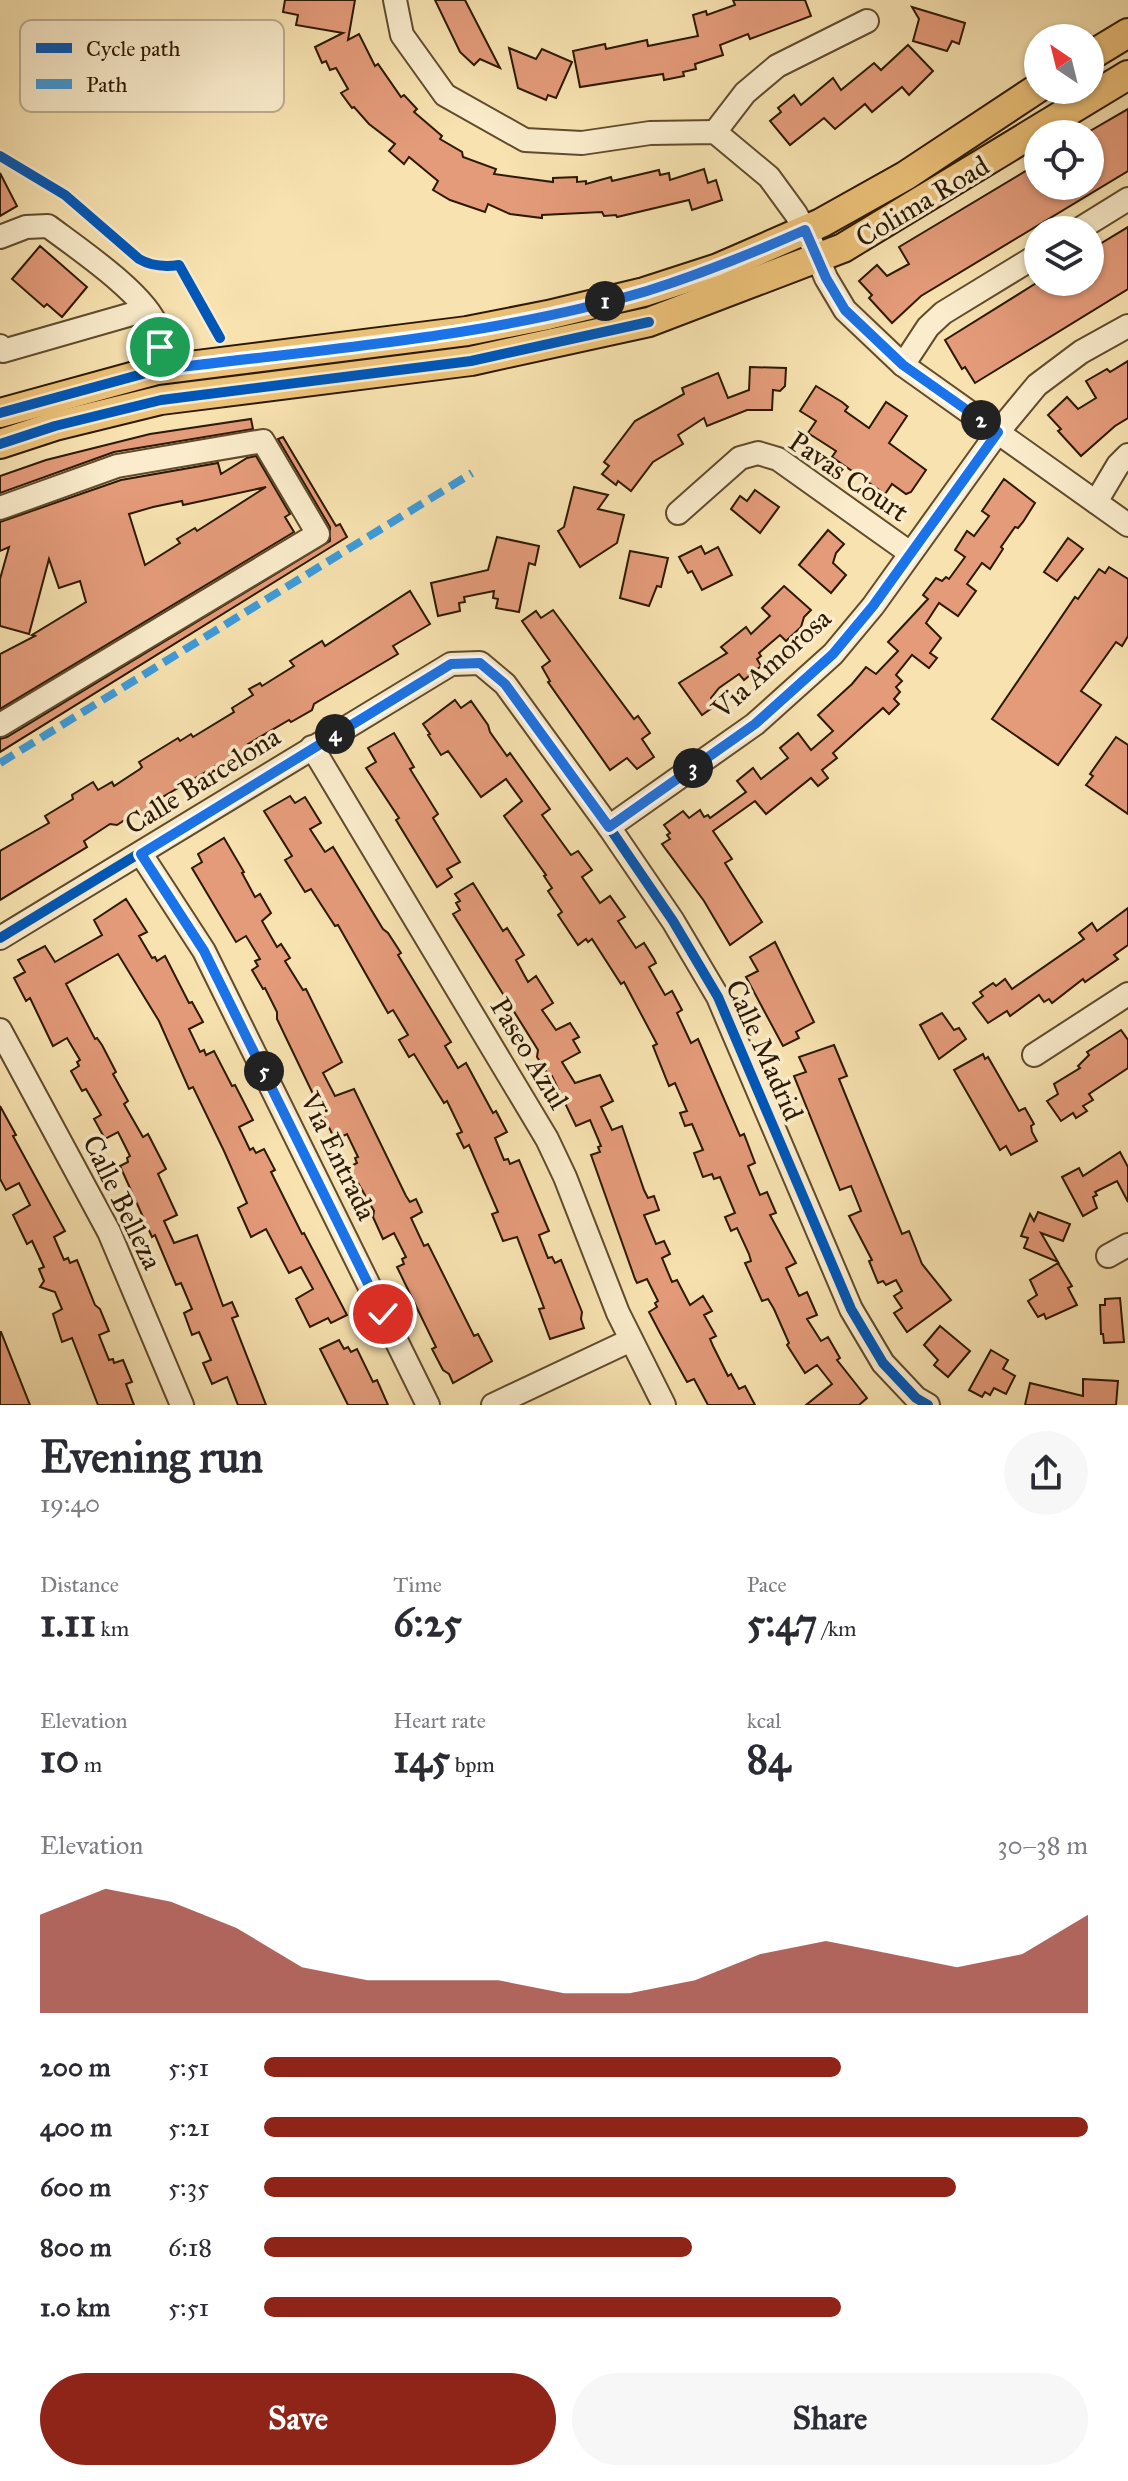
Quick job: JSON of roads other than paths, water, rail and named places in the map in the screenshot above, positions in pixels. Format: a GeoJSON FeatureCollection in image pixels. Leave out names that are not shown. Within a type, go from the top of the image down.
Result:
{"type":"FeatureCollection","features":[{"type":"Feature","properties":{"kind":"main road"},"geometry":{"type":"LineString","coordinates":[[1104,48],[1128,33]]}},
{"type":"Feature","properties":{"kind":"main road","name":"Colima Road"},"geometry":{"type":"LineString","coordinates":[[0,413],[157,370],[467,331],[644,292],[811,243],[843,248],[1128,75]]}},
{"type":"Feature","properties":{"kind":"main road","name":"Colima Road"},"geometry":{"type":"LineString","coordinates":[[0,444],[55,426],[161,400],[471,361],[649,322],[723,295],[811,243],[905,176],[1024,98]]}},
{"type":"Feature","properties":{"kind":"main road"},"geometry":{"type":"LineString","coordinates":[[157,370],[161,400]]}},
{"type":"Feature","properties":{"kind":"street"},"geometry":{"type":"LineString","coordinates":[[395,0],[402,35],[445,95],[525,140],[582,143],[650,133],[715,132],[769,177],[811,243],[826,278],[845,310],[903,365],[1128,525]]}},
{"type":"Feature","properties":{"kind":"street"},"geometry":{"type":"LineString","coordinates":[[715,132],[745,93],[777,66],[867,21]]}},
{"type":"Feature","properties":{"kind":"street"},"geometry":{"type":"LineString","coordinates":[[1101,216],[1128,199]]}},
{"type":"Feature","properties":{"kind":"street"},"geometry":{"type":"LineString","coordinates":[[0,237],[26,227],[48,226],[123,285],[146,310],[158,330],[160,347],[157,370]]}},
{"type":"Feature","properties":{"kind":"street"},"geometry":{"type":"LineString","coordinates":[[903,365],[928,327],[943,313],[1024,264]]}},
{"type":"Feature","properties":{"kind":"street"},"geometry":{"type":"LineString","coordinates":[[0,346],[3,351],[146,310]]}},
{"type":"Feature","properties":{"kind":"street","name":"Via Amorosa"},"geometry":{"type":"LineString","coordinates":[[609,827],[755,724],[833,654],[873,606],[998,432],[1037,385],[1081,352],[1128,326]]}},
{"type":"Feature","properties":{"kind":"street"},"geometry":{"type":"LineString","coordinates":[[0,508],[117,466],[263,441],[318,534],[0,725]]}},
{"type":"Feature","properties":{"kind":"street","name":"Pavas Court"},"geometry":{"type":"LineString","coordinates":[[678,513],[740,458],[758,453],[778,459],[910,553]]}},
{"type":"Feature","properties":{"kind":"street"},"geometry":{"type":"LineString","coordinates":[[1096,502],[1118,465],[1128,455]]}},
{"type":"Feature","properties":{"kind":"street","name":"Calle Madrid"},"geometry":{"type":"LineString","coordinates":[[480,663],[505,684],[609,827],[673,921],[718,997],[851,1309],[883,1363],[917,1403]]}},
{"type":"Feature","properties":{"kind":"street","name":"Calle Barcelona"},"geometry":{"type":"LineString","coordinates":[[0,938],[451,664],[480,663]]}},
{"type":"Feature","properties":{"kind":"street","name":"Paseo Azul"},"geometry":{"type":"LineString","coordinates":[[312,747],[547,1139],[631,1340],[664,1405]]}},
{"type":"Feature","properties":{"kind":"street","name":"Via Entrada"},"geometry":{"type":"LineString","coordinates":[[141,854],[204,951],[428,1405]]}},
{"type":"Feature","properties":{"kind":"street"},"geometry":{"type":"LineString","coordinates":[[1034,1055],[1128,994]]}},
{"type":"Feature","properties":{"kind":"street","name":"Calle Belleza"},"geometry":{"type":"LineString","coordinates":[[0,1030],[109,1232],[182,1405]]}},
{"type":"Feature","properties":{"kind":"street"},"geometry":{"type":"LineString","coordinates":[[493,1405],[631,1340]]}}]}
